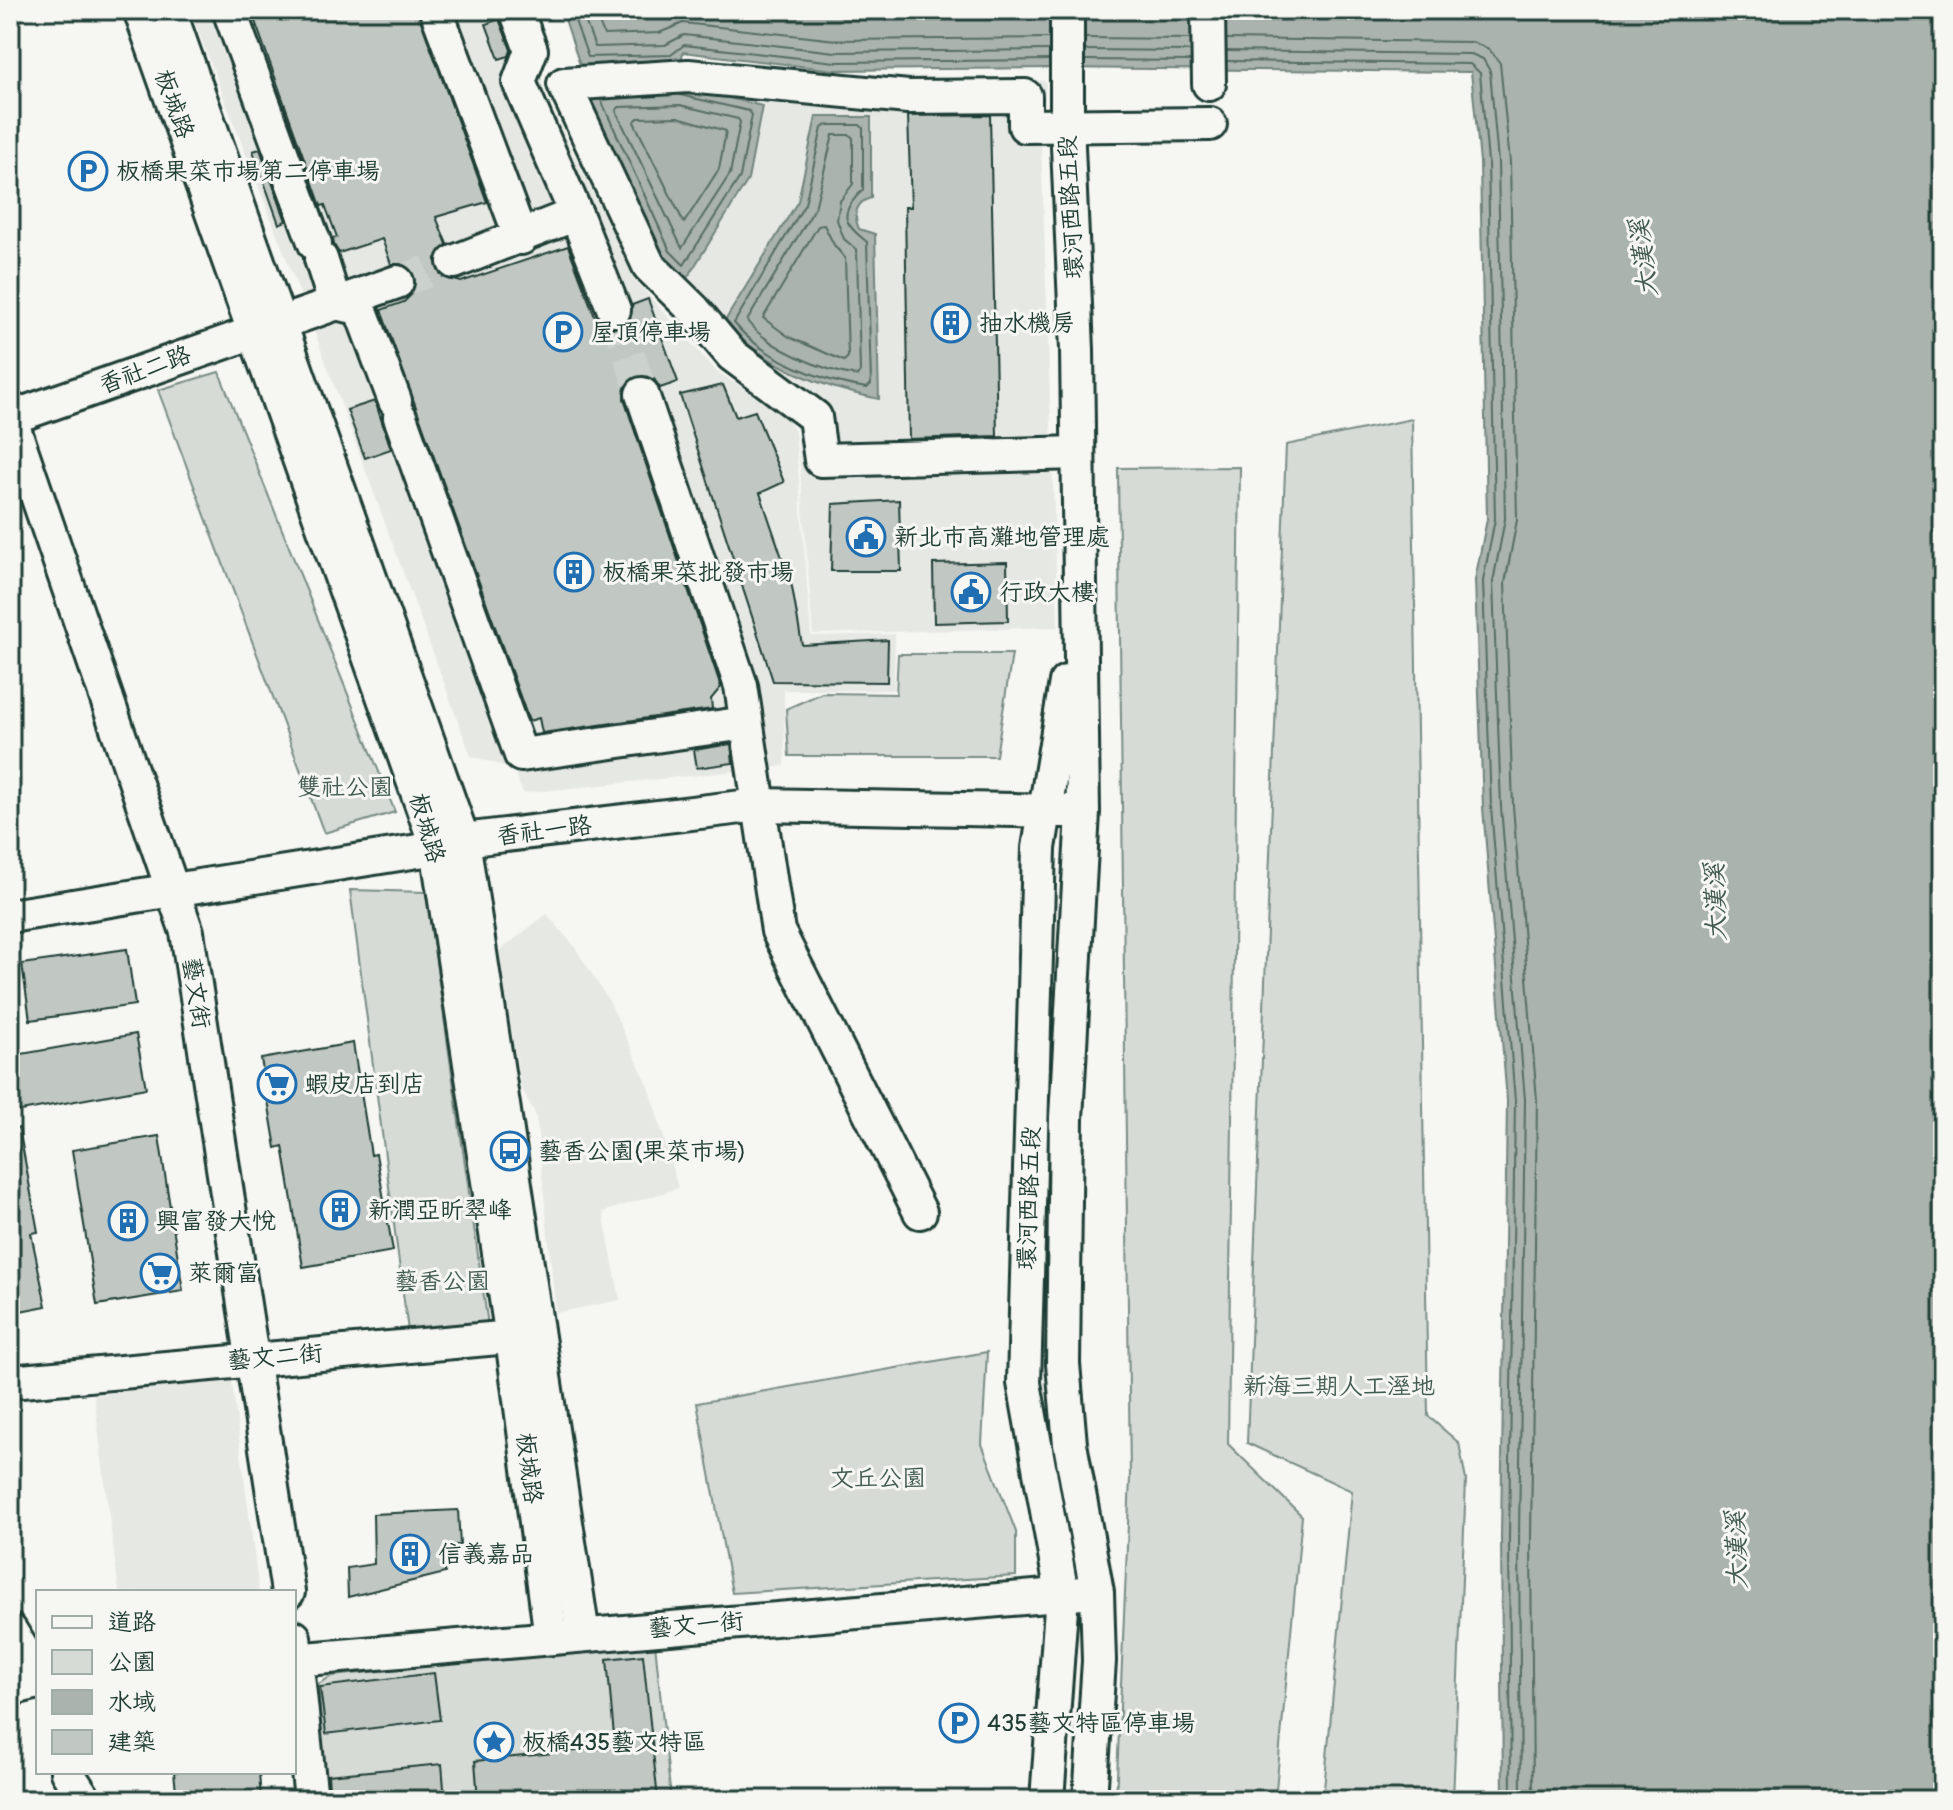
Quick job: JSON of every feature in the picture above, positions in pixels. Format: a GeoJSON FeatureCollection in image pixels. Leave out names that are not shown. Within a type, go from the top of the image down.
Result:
{"type":"FeatureCollection","features":[{"type":"Feature","properties":{"kind":"street","name":"板城路"},"geometry":{"type":"LineString","coordinates":[[140,10],[268,326]]}},
{"type":"Feature","properties":{"kind":"street","name":"板城路"},"geometry":{"type":"LineString","coordinates":[[169,10],[268,326],[450,844],[526,1336],[567,1636]]}},
{"type":"Feature","properties":{"kind":"street"},"geometry":{"type":"LineString","coordinates":[[229,10],[335,303],[360,308],[521,755],[746,723]]}},
{"type":"Feature","properties":{"kind":"street"},"geometry":{"type":"LineString","coordinates":[[436,10],[521,238]]}},
{"type":"Feature","properties":{"kind":"street"},"geometry":{"type":"LineString","coordinates":[[516,10],[531,50],[519,82],[614,310]]}},
{"type":"Feature","properties":{"kind":"street","name":"環河西路五段"},"geometry":{"type":"LineString","coordinates":[[1067,10],[1067,124],[1074,226],[1083,812],[1066,1118],[1063,1364],[1070,1444],[1097,1592],[1099,1661],[1090,1800]]}},
{"type":"Feature","properties":{"kind":"street"},"geometry":{"type":"LineString","coordinates":[[1208,10],[1209,84]]}},
{"type":"Feature","properties":{"kind":"street"},"geometry":{"type":"LineString","coordinates":[[1078,453],[821,460],[815,417],[732,355],[694,310],[649,266],[564,84],[688,76],[908,97],[1025,96],[1025,126],[1210,124]]}},
{"type":"Feature","properties":{"kind":"street"},"geometry":{"type":"LineString","coordinates":[[454,262],[576,214]]}},
{"type":"Feature","properties":{"kind":"street","name":"香社二路"},"geometry":{"type":"LineString","coordinates":[[10,418],[397,282]]}},
{"type":"Feature","properties":{"kind":"street"},"geometry":{"type":"LineString","coordinates":[[642,394],[741,686],[778,931],[920,1212]]}},
{"type":"Feature","properties":{"kind":"street","name":"藝文街"},"geometry":{"type":"LineString","coordinates":[[10,418],[187,932],[255,1358],[288,1590]]}},
{"type":"Feature","properties":{"kind":"street","name":"環河西路五段"},"geometry":{"type":"LineString","coordinates":[[1047,1800],[1062,1594],[1024,1383],[1039,848],[1079,595]]}},
{"type":"Feature","properties":{"kind":"street","name":"香社一路"},"geometry":{"type":"LineString","coordinates":[[10,916],[450,844],[759,805],[1083,812]]}},
{"type":"Feature","properties":{"kind":"street","name":"藝文二街"},"geometry":{"type":"LineString","coordinates":[[10,1382],[526,1336]]}},
{"type":"Feature","properties":{"kind":"street","name":"藝文一街"},"geometry":{"type":"LineString","coordinates":[[296,1652],[567,1636],[1097,1592]]}},
{"type":"Feature","properties":{"kind":"street"},"geometry":{"type":"LineString","coordinates":[[10,1630],[36,1672]]}},
{"type":"Feature","properties":{"kind":"street"},"geometry":{"type":"LineString","coordinates":[[296,1661],[311,1800]]}},
{"type":"Feature","properties":{"kind":"street"},"geometry":{"type":"LineString","coordinates":[[10,1689],[36,1682]]}},
{"type":"Feature","properties":{"kind":"street"},"geometry":{"type":"LineString","coordinates":[[68,1774],[85,1800]]}},
{"type":"Feature","properties":{"kind":"shaded area","name":"板橋果菜批發市場"},"geometry":{"type":"Polygon","coordinates":[[[190,10],[536,10],[543,91],[636,281],[717,372],[783,412],[795,431],[811,636],[895,634],[894,690],[784,690],[785,766],[523,793],[513,769],[471,756],[308,314],[190,10]]]}},
{"type":"Feature","properties":{"kind":"shaded area"},"geometry":{"type":"Polygon","coordinates":[[[688,56],[835,74],[1046,81],[1041,142],[1058,627],[813,634],[797,430],[785,410],[720,369],[638,280],[550,96],[552,71],[569,65],[682,68],[688,56]]]}},
{"type":"Feature","properties":{"kind":"shaded area"},"geometry":{"type":"Polygon","coordinates":[[[547,914],[574,946],[609,1001],[649,1087],[678,1188],[603,1212],[620,1300],[556,1313],[536,1115],[521,1087],[499,951],[547,914]]]}},
{"type":"Feature","properties":{"kind":"shaded area"},"geometry":{"type":"Polygon","coordinates":[[[231,1376],[259,1590],[119,1590],[94,1395],[231,1376]]]}},
{"type":"Feature","properties":{"kind":"green space","name":"雙社公園"},"geometry":{"type":"Polygon","coordinates":[[[219,372],[395,812],[324,833],[158,390],[219,372]]]}},
{"type":"Feature","properties":{"kind":"green space","name":"新海三期人工溼地"},"geometry":{"type":"Polygon","coordinates":[[[1412,419],[1428,1416],[1459,1443],[1466,1480],[1453,1800],[1323,1800],[1352,1491],[1247,1443],[1286,445],[1412,419]]]}},
{"type":"Feature","properties":{"kind":"green space"},"geometry":{"type":"Polygon","coordinates":[[[1240,467],[1228,1444],[1302,1516],[1275,1800],[1116,1800],[1130,1478],[1118,468],[1240,467]]]}},
{"type":"Feature","properties":{"kind":"green space"},"geometry":{"type":"Polygon","coordinates":[[[898,654],[1012,654],[996,756],[789,756],[786,709],[822,693],[896,694],[898,654]]]}},
{"type":"Feature","properties":{"kind":"green space","name":"藝香公園"},"geometry":{"type":"Polygon","coordinates":[[[350,890],[426,892],[488,1325],[408,1331],[350,890]]]}},
{"type":"Feature","properties":{"kind":"green space","name":"文丘公園"},"geometry":{"type":"Polygon","coordinates":[[[987,1352],[982,1444],[1016,1532],[1016,1576],[732,1593],[697,1403],[987,1352]]]}},
{"type":"Feature","properties":{"kind":"green space","name":"板橋435藝文特區"},"geometry":{"type":"Polygon","coordinates":[[[655,1643],[671,1800],[327,1800],[318,1684],[332,1676],[655,1643]]]}},
{"type":"Feature","properties":{"kind":"water","name":"大漢溪"},"geometry":{"type":"Polygon","coordinates":[[[562,10],[1943,10],[1943,1800],[1503,1800],[1501,1537],[1507,1101],[1483,808],[1475,580],[1487,519],[1480,162],[1471,72],[1050,68],[834,70],[683,52],[681,63],[580,65],[562,10]]]}},
{"type":"Feature","properties":{"kind":"water"},"geometry":{"type":"Polygon","coordinates":[[[681,86],[762,106],[748,180],[686,280],[663,256],[586,90],[681,86]]]}},
{"type":"Feature","properties":{"kind":"water"},"geometry":{"type":"Polygon","coordinates":[[[816,117],[871,117],[871,198],[859,206],[856,219],[859,229],[875,234],[879,399],[795,373],[758,352],[723,324],[798,201],[816,117]]]}},
{"type":"Feature","properties":{"kind":"building","name":"板橋果菜批發市場"},"geometry":{"type":"Polygon","coordinates":[[[251,10],[417,10],[487,202],[436,217],[447,244],[435,260],[443,277],[461,282],[568,246],[595,317],[603,325],[622,327],[629,321],[632,305],[648,299],[678,382],[660,388],[654,379],[637,376],[627,382],[624,399],[721,687],[711,699],[712,709],[542,733],[539,718],[529,721],[381,310],[404,302],[411,295],[416,285],[415,275],[401,264],[391,264],[382,239],[339,253],[334,245],[333,238],[337,237],[325,205],[321,206],[251,10]]]}},
{"type":"Feature","properties":{"kind":"building"},"geometry":{"type":"Polygon","coordinates":[[[499,19],[511,50],[509,56],[499,59],[486,24],[499,19]]]}},
{"type":"Feature","properties":{"kind":"building","name":"抽水機房"},"geometry":{"type":"Polygon","coordinates":[[[990,115],[997,436],[909,439],[905,207],[911,207],[908,116],[990,115]]]}},
{"type":"Feature","properties":{"kind":"building"},"geometry":{"type":"Polygon","coordinates":[[[260,149],[286,221],[279,224],[253,151],[260,149]]]}},
{"type":"Feature","properties":{"kind":"building"},"geometry":{"type":"Polygon","coordinates":[[[723,385],[736,417],[755,411],[784,482],[760,493],[792,587],[802,645],[888,640],[887,682],[773,681],[680,395],[723,385]]]}},
{"type":"Feature","properties":{"kind":"building"},"geometry":{"type":"Polygon","coordinates":[[[375,401],[391,449],[365,458],[347,410],[375,401]]]}},
{"type":"Feature","properties":{"kind":"building","name":"新北市高灘地管理處"},"geometry":{"type":"Polygon","coordinates":[[[899,500],[901,571],[831,571],[833,504],[899,500]]]}},
{"type":"Feature","properties":{"kind":"building","name":"行政大樓"},"geometry":{"type":"Polygon","coordinates":[[[1007,562],[1008,621],[934,623],[933,564],[1007,562]]]}},
{"type":"Feature","properties":{"kind":"building"},"geometry":{"type":"Polygon","coordinates":[[[731,744],[733,763],[697,768],[694,750],[731,744]]]}},
{"type":"Feature","properties":{"kind":"building"},"geometry":{"type":"Polygon","coordinates":[[[127,949],[135,1005],[30,1020],[22,964],[127,949]]]}},
{"type":"Feature","properties":{"kind":"building"},"geometry":{"type":"Polygon","coordinates":[[[136,1034],[146,1088],[10,1113],[10,1056],[136,1034]]]}},
{"type":"Feature","properties":{"kind":"building"},"geometry":{"type":"Polygon","coordinates":[[[353,1043],[371,1155],[376,1154],[393,1251],[303,1267],[283,1146],[276,1148],[261,1059],[353,1043]]]}},
{"type":"Feature","properties":{"kind":"building"},"geometry":{"type":"Polygon","coordinates":[[[19,1128],[38,1232],[31,1233],[46,1306],[10,1313],[10,1129],[19,1128]]]}},
{"type":"Feature","properties":{"kind":"building","name":"興富發大悦"},"geometry":{"type":"Polygon","coordinates":[[[159,1136],[183,1291],[97,1305],[72,1150],[159,1136]]]}},
{"type":"Feature","properties":{"kind":"building","name":"信義嘉品"},"geometry":{"type":"Polygon","coordinates":[[[458,1510],[460,1545],[447,1545],[445,1573],[348,1597],[347,1568],[374,1564],[373,1514],[458,1510]]]}},
{"type":"Feature","properties":{"kind":"building"},"geometry":{"type":"Polygon","coordinates":[[[643,1655],[658,1800],[620,1800],[619,1792],[537,1800],[478,1800],[475,1761],[615,1747],[607,1659],[643,1655]]]}},
{"type":"Feature","properties":{"kind":"building"},"geometry":{"type":"Polygon","coordinates":[[[434,1673],[440,1720],[326,1734],[320,1687],[434,1673]]]}},
{"type":"Feature","properties":{"kind":"building"},"geometry":{"type":"Polygon","coordinates":[[[442,1764],[445,1800],[330,1800],[328,1775],[442,1764]]]}},
{"type":"Feature","properties":{"kind":"building"},"geometry":{"type":"Polygon","coordinates":[[[174,1774],[259,1774],[261,1800],[177,1800],[174,1774]]]}},
{"type":"Feature","properties":{"kind":"tunnel"},"geometry":{"type":"LineString","coordinates":[[397,282],[454,262]]}},
{"type":"Feature","properties":{"kind":"tunnel"},"geometry":{"type":"LineString","coordinates":[[614,310],[642,394]]}},
{"type":"Feature","properties":{"kind":"place","name":"板橋果菜市場第二停車場"},"geometry":{"type":"Point","coordinates":[88,171]}},
{"type":"Feature","properties":{"kind":"place","name":"抽水機房"},"geometry":{"type":"Point","coordinates":[951,323]}},
{"type":"Feature","properties":{"kind":"place","name":"屋頂停車場"},"geometry":{"type":"Point","coordinates":[563,332]}},
{"type":"Feature","properties":{"kind":"place","name":"新北市高灘地管理處"},"geometry":{"type":"Point","coordinates":[866,537]}},
{"type":"Feature","properties":{"kind":"place","name":"板橋果菜批發市場"},"geometry":{"type":"Point","coordinates":[574,572]}},
{"type":"Feature","properties":{"kind":"place","name":"行政大樓"},"geometry":{"type":"Point","coordinates":[971,592]}},
{"type":"Feature","properties":{"kind":"place","name":"蝦皮店到店"},"geometry":{"type":"Point","coordinates":[277,1084]}},
{"type":"Feature","properties":{"kind":"place","name":"藝香公園(果菜市場)"},"geometry":{"type":"Point","coordinates":[510,1151]}},
{"type":"Feature","properties":{"kind":"place","name":"新潤亞昕翠峰"},"geometry":{"type":"Point","coordinates":[340,1210]}},
{"type":"Feature","properties":{"kind":"place","name":"興富發大悦"},"geometry":{"type":"Point","coordinates":[128,1221]}},
{"type":"Feature","properties":{"kind":"place","name":"萊爾富"},"geometry":{"type":"Point","coordinates":[160,1273]}},
{"type":"Feature","properties":{"kind":"place","name":"信義嘉品"},"geometry":{"type":"Point","coordinates":[410,1554]}},
{"type":"Feature","properties":{"kind":"place","name":"435藝文特區停車場"},"geometry":{"type":"Point","coordinates":[959,1723]}},
{"type":"Feature","properties":{"kind":"place","name":"板橋435藝文特區"},"geometry":{"type":"Point","coordinates":[494,1742]}}]}
